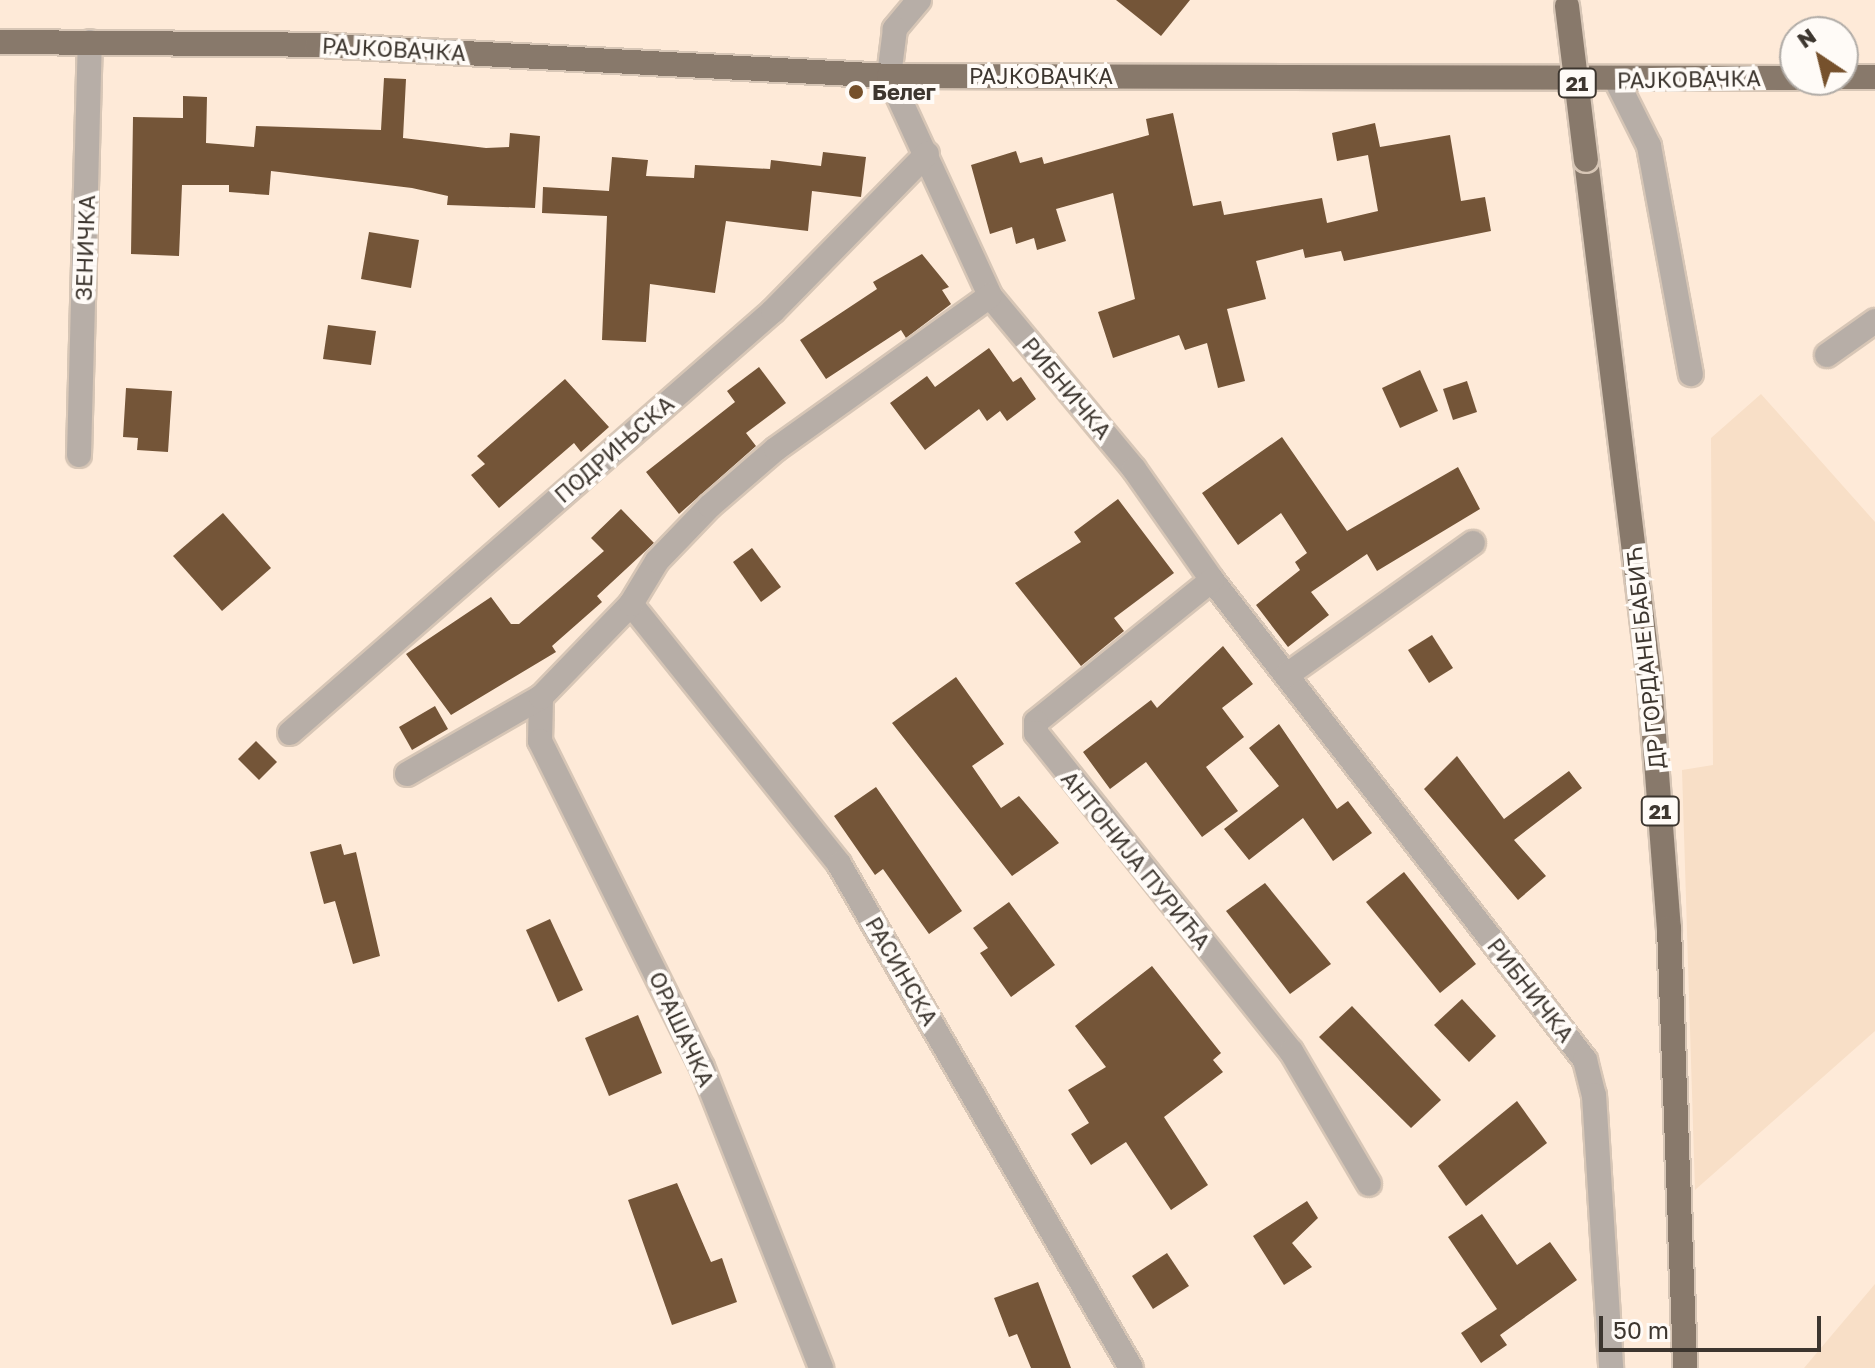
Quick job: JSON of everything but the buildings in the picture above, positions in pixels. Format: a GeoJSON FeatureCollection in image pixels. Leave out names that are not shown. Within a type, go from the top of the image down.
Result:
{"type":"FeatureCollection","features":[{"type":"Feature","properties":{"kind":"main road","name":"ДР ГОРДАНЕ БАБИЋ"},"geometry":{"type":"LineString","coordinates":[[1566,3],[1650,683],[1669,943],[1685,1368]]}},
{"type":"Feature","properties":{"kind":"main road","name":"РАЈКОВАЧКА"},"geometry":{"type":"LineString","coordinates":[[0,42],[317,45],[889,76],[1779,78]]}},
{"type":"Feature","properties":{"kind":"street"},"geometry":{"type":"LineString","coordinates":[[889,76],[895,29],[919,0]]}},
{"type":"Feature","properties":{"kind":"street","name":"ЗЕНИЧКА"},"geometry":{"type":"LineString","coordinates":[[79,455],[90,42]]}},
{"type":"Feature","properties":{"kind":"street","name":"РИБНИЧКА"},"geometry":{"type":"LineString","coordinates":[[889,76],[990,296],[1134,469],[1212,580],[1585,1060],[1594,1095],[1611,1368]]}},
{"type":"Feature","properties":{"kind":"street"},"geometry":{"type":"LineString","coordinates":[[1616,80],[1649,146],[1691,374]]}},
{"type":"Feature","properties":{"kind":"street","name":"ПОДРИЊСКА"},"geometry":{"type":"LineString","coordinates":[[290,733],[773,311],[927,154]]}},
{"type":"Feature","properties":{"kind":"street"},"geometry":{"type":"LineString","coordinates":[[407,774],[541,697],[631,604],[679,536],[765,458],[990,296]]}},
{"type":"Feature","properties":{"kind":"street"},"geometry":{"type":"LineString","coordinates":[[1827,355],[1875,321]]}},
{"type":"Feature","properties":{"kind":"street"},"geometry":{"type":"LineString","coordinates":[[1287,675],[1473,543]]}},
{"type":"Feature","properties":{"kind":"street","name":"АНТОНИЈА ПУРИЋА"},"geometry":{"type":"LineString","coordinates":[[1212,580],[1036,722],[1036,733],[1291,1051],[1369,1184]]}},
{"type":"Feature","properties":{"kind":"street","name":"РАСИНСКА"},"geometry":{"type":"LineString","coordinates":[[631,604],[839,864],[1131,1368]]}},
{"type":"Feature","properties":{"kind":"street","name":"ОРАШАЧКА"},"geometry":{"type":"LineString","coordinates":[[541,697],[540,741],[702,1067],[821,1368]]}},
{"type":"Feature","properties":{"kind":"shaded area"},"geometry":{"type":"Polygon","coordinates":[[[1761,394],[1875,522],[1875,1031],[1695,1190],[1682,770],[1713,765],[1711,438],[1761,394]]]}},
{"type":"Feature","properties":{"kind":"shaded area"},"geometry":{"type":"Polygon","coordinates":[[[1875,1284],[1875,1368],[1804,1368],[1875,1284]]]}},
{"type":"Feature","properties":{"kind":"place","name":"Белег"},"geometry":{"type":"Point","coordinates":[856,92]}}]}
